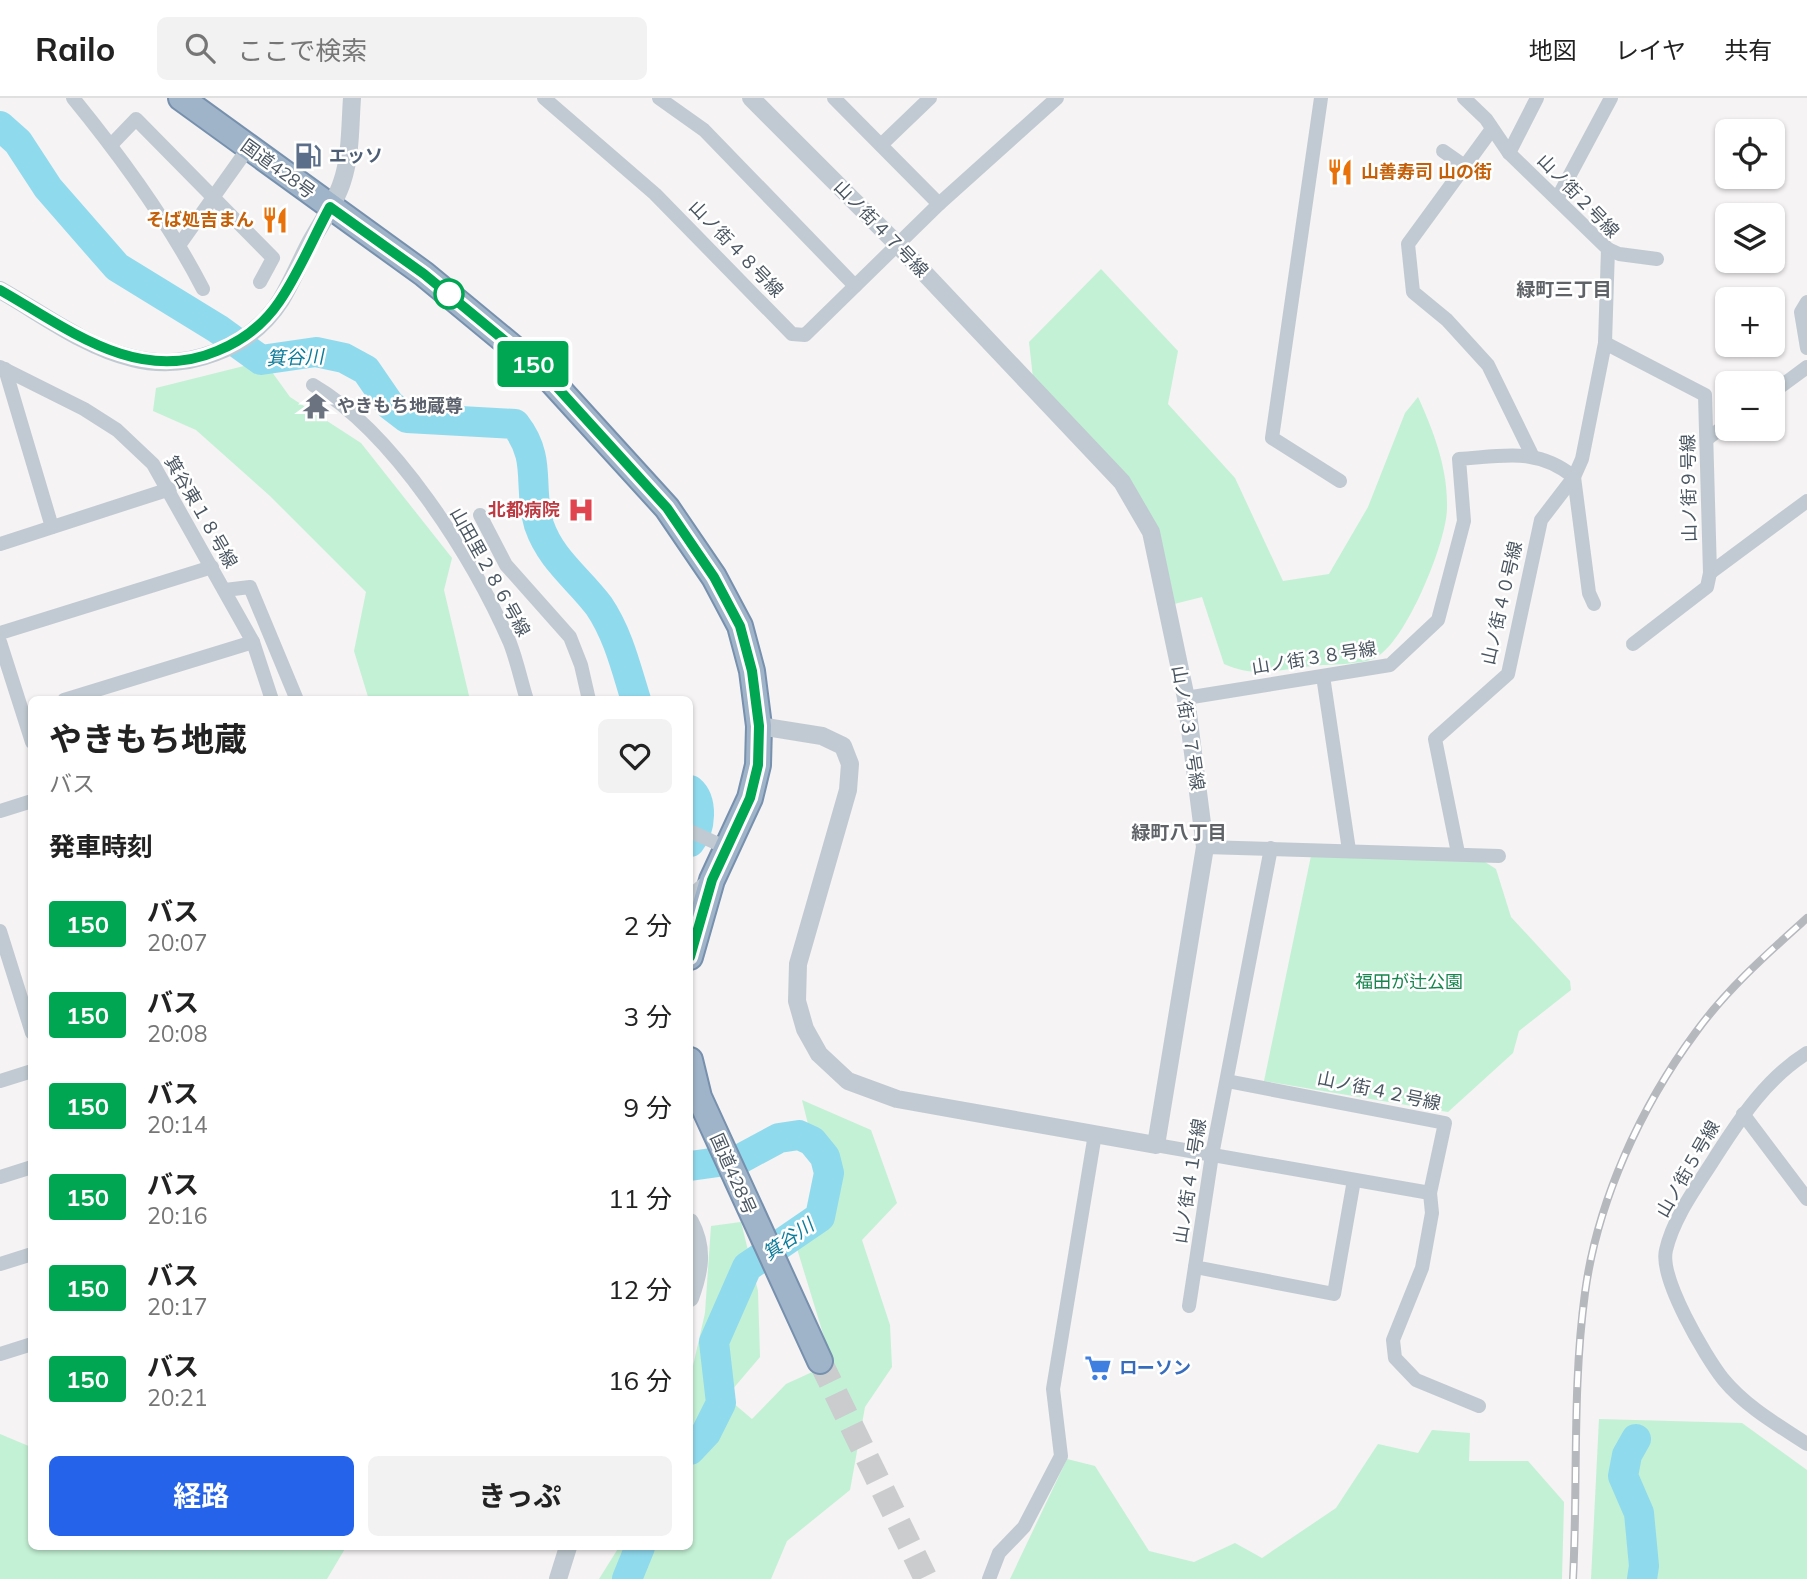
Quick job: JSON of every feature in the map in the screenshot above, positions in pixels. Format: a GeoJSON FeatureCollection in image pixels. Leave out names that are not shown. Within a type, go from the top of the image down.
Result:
{"type":"FeatureCollection","features":[{"type":"Feature","properties":{"kind":"highway","name":"国道428号"},"geometry":{"type":"LineString","coordinates":[[181,98],[424,274],[545,374],[667,508],[714,577],[740,626],[752,671],[759,726],[758,765],[750,798],[718,843],[712,880],[693,946]]}},
{"type":"Feature","properties":{"kind":"highway","name":"国道428号"},"geometry":{"type":"LineString","coordinates":[[693,1072],[699,1097],[820,1361]]}},
{"type":"Feature","properties":{"kind":"street"},"geometry":{"type":"LineString","coordinates":[[73,98],[111,145],[180,244],[204,289]]}},
{"type":"Feature","properties":{"kind":"street"},"geometry":{"type":"LineString","coordinates":[[0,290],[111,352],[158,362],[203,357],[226,348],[260,324],[281,300],[330,207],[345,170],[352,98]]}},
{"type":"Feature","properties":{"kind":"street","name":"山ノ街４８号線"},"geometry":{"type":"LineString","coordinates":[[544,98],[655,194],[792,334],[805,335],[939,204],[1057,98]]}},
{"type":"Feature","properties":{"kind":"street"},"geometry":{"type":"LineString","coordinates":[[659,98],[704,130],[855,286]]}},
{"type":"Feature","properties":{"kind":"street","name":"山ノ街４７号線"},"geometry":{"type":"LineString","coordinates":[[751,98],[897,244],[1009,363]]}},
{"type":"Feature","properties":{"kind":"street"},"geometry":{"type":"LineString","coordinates":[[834,98],[939,204]]}},
{"type":"Feature","properties":{"kind":"street"},"geometry":{"type":"LineString","coordinates":[[881,145],[930,98]]}},
{"type":"Feature","properties":{"kind":"street"},"geometry":{"type":"LineString","coordinates":[[1321,98],[1272,438],[1340,481]]}},
{"type":"Feature","properties":{"kind":"street","name":"山ノ街２号線"},"geometry":{"type":"LineString","coordinates":[[1464,98],[1486,119],[1509,153],[1608,249],[1605,343]]}},
{"type":"Feature","properties":{"kind":"street"},"geometry":{"type":"LineString","coordinates":[[1509,153],[1537,98]]}},
{"type":"Feature","properties":{"kind":"street"},"geometry":{"type":"LineString","coordinates":[[1557,200],[1611,98]]}},
{"type":"Feature","properties":{"kind":"street"},"geometry":{"type":"LineString","coordinates":[[111,145],[136,119],[273,258],[260,282]]}},
{"type":"Feature","properties":{"kind":"street"},"geometry":{"type":"LineString","coordinates":[[1492,129],[1463,165],[1408,244],[1413,292],[1447,320],[1488,365],[1532,455]]}},
{"type":"Feature","properties":{"kind":"street"},"geometry":{"type":"LineString","coordinates":[[180,244],[249,148]]}},
{"type":"Feature","properties":{"kind":"street"},"geometry":{"type":"LineString","coordinates":[[1443,151],[1463,165]]}},
{"type":"Feature","properties":{"kind":"street"},"geometry":{"type":"LineString","coordinates":[[1608,249],[1619,254],[1657,259]]}},
{"type":"Feature","properties":{"kind":"street"},"geometry":{"type":"LineString","coordinates":[[1807,302],[1801,312],[1807,348]]}},
{"type":"Feature","properties":{"kind":"street","name":"山ノ街９号線"},"geometry":{"type":"LineString","coordinates":[[1605,343],[1706,395],[1710,573]]}},
{"type":"Feature","properties":{"kind":"street","name":"山ノ街４０号線"},"geometry":{"type":"LineString","coordinates":[[1458,853],[1435,739],[1508,674],[1541,520],[1574,477],[1582,459],[1605,343]]}},
{"type":"Feature","properties":{"kind":"street","name":"山ノ街３７号線"},"geometry":{"type":"LineString","coordinates":[[1009,363],[1122,482],[1136,503],[1151,532],[1186,698],[1205,846],[1156,1145]]}},
{"type":"Feature","properties":{"kind":"street"},"geometry":{"type":"LineString","coordinates":[[1785,383],[1807,367]]}},
{"type":"Feature","properties":{"kind":"street"},"geometry":{"type":"LineString","coordinates":[[2,368],[52,527]]}},
{"type":"Feature","properties":{"kind":"street","name":"箕谷東１８号線"},"geometry":{"type":"LineString","coordinates":[[2,368],[117,430],[153,464],[170,489],[253,642],[271,696]]}},
{"type":"Feature","properties":{"kind":"street","name":"山田里２８６号線"},"geometry":{"type":"LineString","coordinates":[[313,385],[336,398],[382,445],[416,484],[450,533],[510,645],[526,696]]}},
{"type":"Feature","properties":{"kind":"street"},"geometry":{"type":"LineString","coordinates":[[1707,439],[1715,433]]}},
{"type":"Feature","properties":{"kind":"street","name":"山ノ街３８号線"},"geometry":{"type":"LineString","coordinates":[[1186,698],[1390,665],[1438,620],[1464,521],[1459,459],[1532,455],[1556,463],[1574,477]]}},
{"type":"Feature","properties":{"kind":"street"},"geometry":{"type":"LineString","coordinates":[[1574,477],[1589,593],[1594,604]]}},
{"type":"Feature","properties":{"kind":"street"},"geometry":{"type":"LineString","coordinates":[[0,544],[170,489]]}},
{"type":"Feature","properties":{"kind":"street"},"geometry":{"type":"LineString","coordinates":[[1633,644],[1707,587],[1710,573],[1807,501]]}},
{"type":"Feature","properties":{"kind":"street"},"geometry":{"type":"LineString","coordinates":[[480,515],[506,565],[570,637],[581,664],[588,696]]}},
{"type":"Feature","properties":{"kind":"street"},"geometry":{"type":"LineString","coordinates":[[0,633],[212,567]]}},
{"type":"Feature","properties":{"kind":"street","name":"箕谷東１８号線"},"geometry":{"type":"LineString","coordinates":[[225,590],[250,587],[296,696]]}},
{"type":"Feature","properties":{"kind":"street"},"geometry":{"type":"LineString","coordinates":[[0,642],[27,712]]}},
{"type":"Feature","properties":{"kind":"street"},"geometry":{"type":"LineString","coordinates":[[77,696],[253,642]]}},
{"type":"Feature","properties":{"kind":"street"},"geometry":{"type":"LineString","coordinates":[[1323,676],[1349,850]]}},
{"type":"Feature","properties":{"kind":"street"},"geometry":{"type":"LineString","coordinates":[[759,726],[822,736],[844,746],[850,764],[848,790],[798,964],[797,1001],[805,1029],[819,1054],[848,1081],[897,1099],[1430,1193],[1432,1213],[1422,1268],[1393,1340],[1395,1358],[1416,1380],[1479,1406]]}},
{"type":"Feature","properties":{"kind":"street"},"geometry":{"type":"LineString","coordinates":[[0,811],[28,802]]}},
{"type":"Feature","properties":{"kind":"street"},"geometry":{"type":"LineString","coordinates":[[693,832],[718,843]]}},
{"type":"Feature","properties":{"kind":"street"},"geometry":{"type":"LineString","coordinates":[[1205,846],[1499,856]]}},
{"type":"Feature","properties":{"kind":"street","name":"山ノ街４１号線"},"geometry":{"type":"LineString","coordinates":[[1271,848],[1212,1155],[1195,1267],[1334,1294],[1354,1180]]}},
{"type":"Feature","properties":{"kind":"street"},"geometry":{"type":"LineString","coordinates":[[693,896],[712,880]]}},
{"type":"Feature","properties":{"kind":"street"},"geometry":{"type":"LineString","coordinates":[[0,931],[28,1020]]}},
{"type":"Feature","properties":{"kind":"street","name":"山ノ街５号線"},"geometry":{"type":"LineString","coordinates":[[1807,1053],[1788,1065],[1742,1114],[1681,1212],[1665,1252],[1673,1294],[1723,1379],[1756,1411],[1807,1444]]}},
{"type":"Feature","properties":{"kind":"street"},"geometry":{"type":"LineString","coordinates":[[0,1081],[28,1072]]}},
{"type":"Feature","properties":{"kind":"street","name":"山ノ街４２号線"},"geometry":{"type":"LineString","coordinates":[[1227,1081],[1446,1123],[1430,1193]]}},
{"type":"Feature","properties":{"kind":"street"},"geometry":{"type":"LineString","coordinates":[[1742,1114],[1807,1199]]}},
{"type":"Feature","properties":{"kind":"street"},"geometry":{"type":"LineString","coordinates":[[989,1579],[999,1553],[1024,1527],[1061,1456],[1053,1389],[1095,1134]]}},
{"type":"Feature","properties":{"kind":"street"},"geometry":{"type":"LineString","coordinates":[[0,1177],[28,1168]]}},
{"type":"Feature","properties":{"kind":"street"},"geometry":{"type":"LineString","coordinates":[[693,1229],[701,1246],[693,1289]]}},
{"type":"Feature","properties":{"kind":"street"},"geometry":{"type":"LineString","coordinates":[[0,1264],[28,1255]]}},
{"type":"Feature","properties":{"kind":"street"},"geometry":{"type":"LineString","coordinates":[[1189,1306],[1195,1267]]}},
{"type":"Feature","properties":{"kind":"street"},"geometry":{"type":"LineString","coordinates":[[0,1354],[28,1345]]}},
{"type":"Feature","properties":{"kind":"street"},"geometry":{"type":"LineString","coordinates":[[558,1579],[567,1550]]}},
{"type":"Feature","properties":{"kind":"green space"},"geometry":{"type":"Polygon","coordinates":[[[1101,269],[1178,351],[1168,404],[1235,478],[1283,581],[1329,574],[1368,507],[1405,413],[1418,397],[1434,437],[1445,479],[1445,523],[1423,590],[1399,633],[1387,649],[1375,658],[1354,663],[1267,672],[1246,671],[1224,664],[1202,597],[1174,604],[1150,520],[1033,378],[1029,342],[1101,269]]]}},
{"type":"Feature","properties":{"kind":"green space"},"geometry":{"type":"Polygon","coordinates":[[[264,361],[290,397],[361,443],[452,558],[444,590],[469,696],[368,696],[354,651],[366,592],[270,496],[196,430],[153,411],[156,388],[264,361]]]}},
{"type":"Feature","properties":{"kind":"green space","name":"福田が辻公園"},"geometry":{"type":"Polygon","coordinates":[[[1311,856],[1485,862],[1496,869],[1511,917],[1570,981],[1571,990],[1519,1031],[1513,1053],[1448,1112],[1264,1081],[1311,856]]]}},
{"type":"Feature","properties":{"kind":"green space"},"geometry":{"type":"Polygon","coordinates":[[[802,1100],[871,1130],[897,1203],[862,1240],[890,1325],[892,1367],[865,1407],[850,1490],[787,1541],[771,1579],[599,1579],[617,1550],[693,1550],[693,1366],[705,1313],[711,1226],[741,1222],[758,1291],[760,1357],[726,1397],[752,1419],[786,1384],[832,1363],[791,1229],[829,1208],[802,1100]]]}},
{"type":"Feature","properties":{"kind":"green space"},"geometry":{"type":"Polygon","coordinates":[[[1599,1419],[1742,1423],[1807,1470],[1807,1579],[1591,1579],[1599,1419]]]}},
{"type":"Feature","properties":{"kind":"green space"},"geometry":{"type":"Polygon","coordinates":[[[1432,1430],[1470,1433],[1469,1461],[1528,1461],[1564,1502],[1562,1579],[1010,1579],[1067,1459],[1095,1466],[1149,1551],[1194,1562],[1235,1543],[1262,1558],[1336,1508],[1378,1444],[1418,1453],[1432,1430]]]}},
{"type":"Feature","properties":{"kind":"green space"},"geometry":{"type":"Polygon","coordinates":[[[0,1434],[28,1446],[28,1550],[344,1550],[327,1579],[0,1579],[0,1434]]]}},
{"type":"Feature","properties":{"kind":"waterway","name":"箕谷川"},"geometry":{"type":"LineString","coordinates":[[0,126],[18,142],[48,188],[117,267],[218,329],[261,360],[316,352],[344,358],[366,370],[390,405],[407,418],[515,424],[529,449],[536,511],[544,537],[558,559],[606,617],[621,652],[635,696]]}},
{"type":"Feature","properties":{"kind":"waterway","name":"箕谷川"},"geometry":{"type":"LineString","coordinates":[[693,794],[699,808],[693,838]]}},
{"type":"Feature","properties":{"kind":"waterway","name":"箕谷川"},"geometry":{"type":"LineString","coordinates":[[693,1166],[740,1159],[779,1138],[799,1135],[812,1141],[825,1157],[829,1173],[820,1217],[747,1267],[714,1342],[721,1403],[706,1433],[693,1447]]}},
{"type":"Feature","properties":{"kind":"waterway"},"geometry":{"type":"LineString","coordinates":[[1636,1439],[1627,1455],[1623,1476],[1639,1513],[1644,1566],[1642,1579]]}},
{"type":"Feature","properties":{"kind":"waterway","name":"箕谷川"},"geometry":{"type":"LineString","coordinates":[[627,1579],[639,1550]]}},
{"type":"Feature","properties":{"kind":"tunnel"},"geometry":{"type":"LineString","coordinates":[[820,1361],[926,1579]]}},
{"type":"Feature","properties":{"kind":"railway"},"geometry":{"type":"LineString","coordinates":[[1573,1579],[1581,1329],[1591,1259],[1611,1190],[1624,1156],[1657,1091],[1696,1032],[1734,986],[1807,918]]}},
{"type":"Feature","properties":{"kind":"bus line","name":"150"},"geometry":{"type":"LineString","coordinates":[[0,290],[111,352],[158,362],[180,362],[203,357],[226,348],[248,334],[271,313],[281,300],[330,207],[424,274],[545,374],[614,446],[690,538],[740,626],[752,671],[759,726],[758,765],[750,798],[712,880],[693,939]]}},
{"type":"Feature","properties":{"kind":"place","name":"エッソ"},"geometry":{"type":"Point","coordinates":[308,156]}},
{"type":"Feature","properties":{"kind":"place","name":"山善寿司 山の街"},"geometry":{"type":"Point","coordinates":[1340,172]}},
{"type":"Feature","properties":{"kind":"place","name":"そば処吉まん"},"geometry":{"type":"Point","coordinates":[275,220]}},
{"type":"Feature","properties":{"kind":"place","name":"やきもち地蔵尊"},"geometry":{"type":"Point","coordinates":[316,406]}},
{"type":"Feature","properties":{"kind":"place","name":"北都病院"},"geometry":{"type":"Point","coordinates":[581,510]}},
{"type":"Feature","properties":{"kind":"place","name":"ローソン"},"geometry":{"type":"Point","coordinates":[1098,1368]}},
{"type":"Feature","properties":{"kind":"district","name":"緑町三丁目"},"geometry":{"type":"Point","coordinates":[1564,289]}},
{"type":"Feature","properties":{"kind":"district","name":"緑町八丁目"},"geometry":{"type":"Point","coordinates":[1179,832]}}]}
